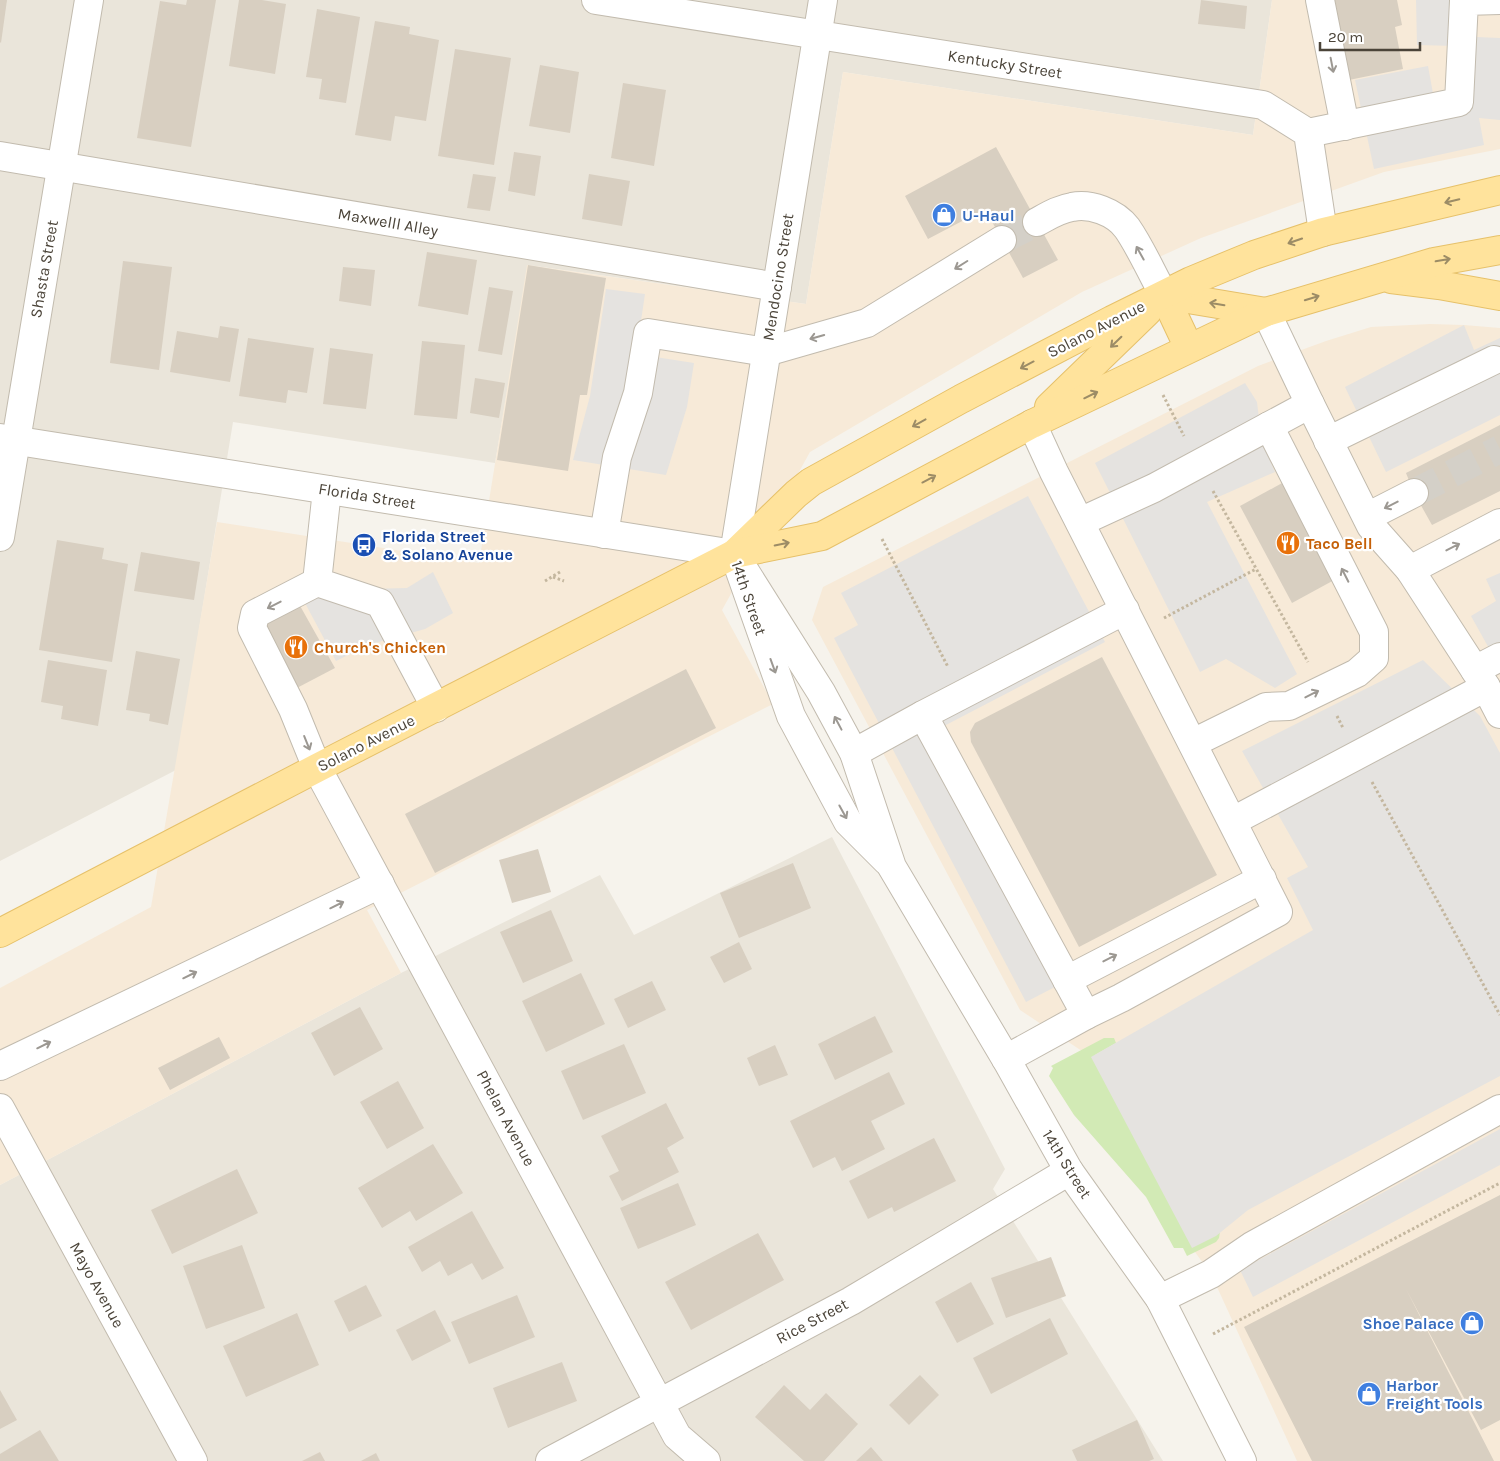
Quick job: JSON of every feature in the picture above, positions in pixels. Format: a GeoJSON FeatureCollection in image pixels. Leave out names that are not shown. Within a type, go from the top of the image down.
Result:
{"type":"FeatureCollection","features":[{"type":"Feature","properties":{"kind":"main road","name":"Solano Avenue"},"geometry":{"type":"LineString","coordinates":[[734,554],[811,482],[961,399],[1191,281],[1254,255],[1323,232],[1500,190]]}},
{"type":"Feature","properties":{"kind":"main road","name":"Solano Avenue"},"geometry":{"type":"LineString","coordinates":[[0,934],[317,768],[734,554],[822,536],[1032,424],[1266,312],[1434,262],[1500,250]]}},
{"type":"Feature","properties":{"kind":"main road"},"geometry":{"type":"LineString","coordinates":[[1379,278],[1439,285],[1500,296]]}},
{"type":"Feature","properties":{"kind":"main road"},"geometry":{"type":"LineString","coordinates":[[1164,295],[1266,312]]}},
{"type":"Feature","properties":{"kind":"main road"},"geometry":{"type":"LineString","coordinates":[[1164,295],[1189,348]]}},
{"type":"Feature","properties":{"kind":"main road"},"geometry":{"type":"LineString","coordinates":[[1032,424],[1164,295]]}},
{"type":"Feature","properties":{"kind":"street","name":"Shasta Street"},"geometry":{"type":"LineString","coordinates":[[0,537],[8,439],[61,166],[89,0]]}},
{"type":"Feature","properties":{"kind":"street","name":"Kentucky Street"},"geometry":{"type":"LineString","coordinates":[[596,0],[1263,105],[1308,133]]}},
{"type":"Feature","properties":{"kind":"street","name":"Mendocino Street"},"geometry":{"type":"LineString","coordinates":[[734,554],[823,0]]}},
{"type":"Feature","properties":{"kind":"street"},"geometry":{"type":"LineString","coordinates":[[1320,0],[1345,126]]}},
{"type":"Feature","properties":{"kind":"street"},"geometry":{"type":"LineString","coordinates":[[1323,232],[1308,133],[1459,102],[1464,0],[1500,0]]}},
{"type":"Feature","properties":{"kind":"street","name":"Maxwelll Alley"},"geometry":{"type":"LineString","coordinates":[[0,156],[776,287]]}},
{"type":"Feature","properties":{"kind":"street"},"geometry":{"type":"LineString","coordinates":[[1037,222],[1055,212],[1072,206],[1092,206],[1111,214],[1126,226],[1164,295]]}},
{"type":"Feature","properties":{"kind":"street"},"geometry":{"type":"LineString","coordinates":[[604,534],[617,457],[638,393],[648,333],[766,352],[867,322],[1002,240]]}},
{"type":"Feature","properties":{"kind":"street"},"geometry":{"type":"LineString","coordinates":[[1266,312],[1371,526],[1410,570],[1480,678],[1500,714]]}},
{"type":"Feature","properties":{"kind":"street"},"geometry":{"type":"LineString","coordinates":[[1328,441],[1494,360]]}},
{"type":"Feature","properties":{"kind":"street"},"geometry":{"type":"LineString","coordinates":[[1080,522],[1154,488],[1310,404]]}},
{"type":"Feature","properties":{"kind":"street"},"geometry":{"type":"LineString","coordinates":[[1006,1059],[1278,912],[1054,472],[1032,424]]}},
{"type":"Feature","properties":{"kind":"street"},"geometry":{"type":"LineString","coordinates":[[1192,743],[1266,707],[1289,706],[1357,673],[1374,658],[1374,632],[1270,426]]}},
{"type":"Feature","properties":{"kind":"street","name":"Florida Street"},"geometry":{"type":"LineString","coordinates":[[8,439],[734,554]]}},
{"type":"Feature","properties":{"kind":"street"},"geometry":{"type":"LineString","coordinates":[[326,490],[318,582],[380,603],[436,708]]}},
{"type":"Feature","properties":{"kind":"street"},"geometry":{"type":"LineString","coordinates":[[1367,517],[1414,493]]}},
{"type":"Feature","properties":{"kind":"street"},"geometry":{"type":"LineString","coordinates":[[1410,570],[1500,523]]}},
{"type":"Feature","properties":{"kind":"street","name":"14th Street"},"geometry":{"type":"LineString","coordinates":[[734,554],[821,692],[854,753],[892,867],[1006,1059],[1069,1171],[1160,1299],[1242,1461]]}},
{"type":"Feature","properties":{"kind":"street","name":"14th Street"},"geometry":{"type":"LineString","coordinates":[[734,554],[791,716],[848,822],[892,867]]}},
{"type":"Feature","properties":{"kind":"street","name":"Phelan Avenue"},"geometry":{"type":"LineString","coordinates":[[318,582],[256,614],[252,628],[293,709],[317,768],[677,1436],[706,1461]]}},
{"type":"Feature","properties":{"kind":"street"},"geometry":{"type":"LineString","coordinates":[[854,753],[962,695],[1130,622]]}},
{"type":"Feature","properties":{"kind":"street"},"geometry":{"type":"LineString","coordinates":[[1233,821],[1480,678],[1500,657]]}},
{"type":"Feature","properties":{"kind":"street"},"geometry":{"type":"LineString","coordinates":[[923,715],[1086,1015]]}},
{"type":"Feature","properties":{"kind":"street"},"geometry":{"type":"LineString","coordinates":[[1067,980],[1262,879]]}},
{"type":"Feature","properties":{"kind":"street"},"geometry":{"type":"LineString","coordinates":[[0,1066],[380,884]]}},
{"type":"Feature","properties":{"kind":"street","name":"Mayo Avenue"},"geometry":{"type":"LineString","coordinates":[[0,1108],[193,1461]]}},
{"type":"Feature","properties":{"kind":"street"},"geometry":{"type":"LineString","coordinates":[[1160,1299],[1211,1274],[1252,1246],[1500,1109]]}},
{"type":"Feature","properties":{"kind":"street","name":"Rice Street"},"geometry":{"type":"LineString","coordinates":[[550,1461],[851,1301],[1069,1171]]}},
{"type":"Feature","properties":{"kind":"path"},"geometry":{"type":"LineString","coordinates":[[880,534],[962,695]]}},
{"type":"Feature","properties":{"kind":"path"},"geometry":{"type":"LineString","coordinates":[[1130,622],[1256,569]]}},
{"type":"Feature","properties":{"kind":"path"},"geometry":{"type":"LineString","coordinates":[[545,581],[560,572]]}},
{"type":"Feature","properties":{"kind":"path"},"geometry":{"type":"LineString","coordinates":[[552,577],[564,581]]}},
{"type":"Feature","properties":{"kind":"path"},"geometry":{"type":"LineString","coordinates":[[1213,1335],[1500,1183]]}},
{"type":"Feature","properties":{"kind":"shaded area"},"geometry":{"type":"Polygon","coordinates":[[[0,0],[1272,0],[1253,135],[843,72],[806,304],[528,265],[495,463],[233,422],[176,770],[0,861],[0,0]]]}},
{"type":"Feature","properties":{"kind":"shaded area"},"geometry":{"type":"Polygon","coordinates":[[[1272,0],[1500,0],[1500,149],[1384,172],[1201,238],[1082,292],[810,452],[722,610],[773,704],[367,910],[401,973],[0,1185],[0,988],[151,907],[217,522],[479,563],[527,265],[806,304],[843,72],[1253,135],[1272,0]]]}},
{"type":"Feature","properties":{"kind":"shaded area"},"geometry":{"type":"Polygon","coordinates":[[[1416,0],[1479,0],[1476,37],[1500,38],[1500,120],[1479,118],[1484,145],[1374,169],[1355,80],[1428,66],[1434,99],[1453,93],[1456,46],[1417,45],[1416,0]]]}},
{"type":"Feature","properties":{"kind":"shaded area"},"geometry":{"type":"Polygon","coordinates":[[[606,289],[645,294],[636,354],[694,363],[687,407],[666,475],[573,460],[590,396],[606,289]]]}},
{"type":"Feature","properties":{"kind":"shaded area"},"geometry":{"type":"Polygon","coordinates":[[[1430,324],[1500,328],[1500,1461],[1297,1461],[1211,1274],[1192,1248],[1091,1057],[1020,1010],[812,620],[823,587],[1258,366],[1371,327],[1430,324]]]}},
{"type":"Feature","properties":{"kind":"shaded area"},"geometry":{"type":"Polygon","coordinates":[[[1464,325],[1474,350],[1500,338],[1500,415],[1386,472],[1345,387],[1464,325]]]}},
{"type":"Feature","properties":{"kind":"shaded area"},"geometry":{"type":"Polygon","coordinates":[[[1245,383],[1257,402],[1262,443],[1275,472],[1207,502],[1297,674],[1275,688],[1226,659],[1200,672],[1095,463],[1245,383]]]}},
{"type":"Feature","properties":{"kind":"shaded area"},"geometry":{"type":"Polygon","coordinates":[[[1028,496],[1105,642],[944,726],[1076,976],[1026,1002],[834,638],[858,625],[841,593],[1028,496]]]}},
{"type":"Feature","properties":{"kind":"shaded area"},"geometry":{"type":"Polygon","coordinates":[[[433,572],[453,613],[425,629],[368,645],[336,661],[305,603],[325,590],[407,588],[433,572]]]}},
{"type":"Feature","properties":{"kind":"shaded area"},"geometry":{"type":"Polygon","coordinates":[[[1500,573],[1500,668],[1471,616],[1496,601],[1486,579],[1500,573]]]}},
{"type":"Feature","properties":{"kind":"shaded area"},"geometry":{"type":"Polygon","coordinates":[[[1423,660],[1480,716],[1500,753],[1500,1076],[1248,1210],[1216,1236],[1192,1248],[1091,1057],[1313,930],[1287,878],[1308,867],[1242,751],[1423,660]]]}},
{"type":"Feature","properties":{"kind":"shaded area"},"geometry":{"type":"Polygon","coordinates":[[[832,837],[1005,1169],[993,1189],[1163,1461],[0,1461],[0,1185],[401,973],[600,875],[634,935],[832,837]]]}},
{"type":"Feature","properties":{"kind":"shaded area"},"geometry":{"type":"Polygon","coordinates":[[[1500,1129],[1500,1165],[1253,1297],[1240,1270],[1500,1129]]]}},
{"type":"Feature","properties":{"kind":"green space"},"geometry":{"type":"Polygon","coordinates":[[[1104,1038],[1114,1038],[1116,1043],[1095,1055],[1144,1141],[1220,1232],[1216,1242],[1187,1256],[1183,1248],[1174,1248],[1146,1197],[1074,1115],[1049,1076],[1053,1068],[1051,1066],[1104,1038]]]}},
{"type":"Feature","properties":{"kind":"building"},"geometry":{"type":"Polygon","coordinates":[[[0,0],[7,0],[1,43],[0,42],[0,0]]]}},
{"type":"Feature","properties":{"kind":"building"},"geometry":{"type":"Polygon","coordinates":[[[187,0],[216,0],[191,147],[137,138],[160,1],[186,5],[187,0]]]}},
{"type":"Feature","properties":{"kind":"building"},"geometry":{"type":"Polygon","coordinates":[[[239,0],[262,0],[286,4],[275,74],[229,66],[239,0]]]}},
{"type":"Feature","properties":{"kind":"building"},"geometry":{"type":"Polygon","coordinates":[[[1201,0],[1247,6],[1245,29],[1198,24],[1201,0]]]}},
{"type":"Feature","properties":{"kind":"building"},"geometry":{"type":"Polygon","coordinates":[[[1329,0],[1397,0],[1402,25],[1395,27],[1403,69],[1344,81],[1329,0]]]}},
{"type":"Feature","properties":{"kind":"building"},"geometry":{"type":"Polygon","coordinates":[[[317,9],[360,17],[346,103],[319,99],[322,79],[306,77],[317,9]]]}},
{"type":"Feature","properties":{"kind":"building"},"geometry":{"type":"Polygon","coordinates":[[[375,21],[410,27],[409,34],[439,40],[426,121],[395,116],[391,141],[355,135],[375,21]]]}},
{"type":"Feature","properties":{"kind":"building"},"geometry":{"type":"Polygon","coordinates":[[[455,49],[511,58],[494,165],[438,156],[455,49]]]}},
{"type":"Feature","properties":{"kind":"building"},"geometry":{"type":"Polygon","coordinates":[[[540,65],[579,72],[570,133],[529,126],[540,65]]]}},
{"type":"Feature","properties":{"kind":"building"},"geometry":{"type":"Polygon","coordinates":[[[623,83],[666,90],[654,166],[611,158],[623,83]]]}},
{"type":"Feature","properties":{"kind":"building","name":"U-Haul"},"geometry":{"type":"Polygon","coordinates":[[[996,147],[1058,260],[1023,278],[985,209],[928,239],[905,196],[996,147]]]}},
{"type":"Feature","properties":{"kind":"building"},"geometry":{"type":"Polygon","coordinates":[[[514,152],[541,156],[535,196],[508,191],[514,152]]]}},
{"type":"Feature","properties":{"kind":"building"},"geometry":{"type":"Polygon","coordinates":[[[473,174],[496,177],[490,211],[467,208],[473,174]]]}},
{"type":"Feature","properties":{"kind":"building"},"geometry":{"type":"Polygon","coordinates":[[[589,174],[630,181],[622,226],[582,219],[589,174]]]}},
{"type":"Feature","properties":{"kind":"building"},"geometry":{"type":"Polygon","coordinates":[[[427,252],[477,260],[468,315],[418,306],[427,252]]]}},
{"type":"Feature","properties":{"kind":"building"},"geometry":{"type":"Polygon","coordinates":[[[123,261],[172,267],[159,370],[110,363],[123,261]]]}},
{"type":"Feature","properties":{"kind":"building"},"geometry":{"type":"Polygon","coordinates":[[[528,265],[606,278],[587,395],[580,395],[568,471],[497,460],[528,265]]]}},
{"type":"Feature","properties":{"kind":"building"},"geometry":{"type":"Polygon","coordinates":[[[343,267],[375,270],[371,306],[339,301],[343,267]]]}},
{"type":"Feature","properties":{"kind":"building"},"geometry":{"type":"Polygon","coordinates":[[[489,287],[513,291],[502,355],[478,351],[489,287]]]}},
{"type":"Feature","properties":{"kind":"building"},"geometry":{"type":"Polygon","coordinates":[[[220,326],[239,329],[230,382],[170,372],[177,331],[218,338],[220,326]]]}},
{"type":"Feature","properties":{"kind":"building"},"geometry":{"type":"Polygon","coordinates":[[[248,338],[314,348],[307,393],[288,390],[286,403],[239,396],[248,338]]]}},
{"type":"Feature","properties":{"kind":"building"},"geometry":{"type":"Polygon","coordinates":[[[422,341],[465,345],[457,419],[414,415],[422,341]]]}},
{"type":"Feature","properties":{"kind":"building"},"geometry":{"type":"Polygon","coordinates":[[[330,348],[373,354],[366,409],[323,404],[330,348]]]}},
{"type":"Feature","properties":{"kind":"building"},"geometry":{"type":"Polygon","coordinates":[[[475,378],[505,383],[499,418],[470,413],[475,378]]]}},
{"type":"Feature","properties":{"kind":"building"},"geometry":{"type":"Polygon","coordinates":[[[1500,425],[1500,491],[1432,525],[1414,493],[1406,473],[1500,425]]]}},
{"type":"Feature","properties":{"kind":"building","name":"Taco Bell"},"geometry":{"type":"Polygon","coordinates":[[[1284,482],[1336,579],[1292,603],[1240,506],[1284,482]]]}},
{"type":"Feature","properties":{"kind":"building"},"geometry":{"type":"Polygon","coordinates":[[[57,540],[104,548],[102,559],[128,564],[112,662],[39,650],[57,540]]]}},
{"type":"Feature","properties":{"kind":"building"},"geometry":{"type":"Polygon","coordinates":[[[141,552],[200,562],[194,600],[134,591],[141,552]]]}},
{"type":"Feature","properties":{"kind":"building","name":"Church's Chicken"},"geometry":{"type":"Polygon","coordinates":[[[299,604],[335,668],[293,690],[258,627],[299,604]]]}},
{"type":"Feature","properties":{"kind":"building"},"geometry":{"type":"Polygon","coordinates":[[[136,651],[180,659],[168,725],[149,721],[150,714],[126,710],[136,651]]]}},
{"type":"Feature","properties":{"kind":"building"},"geometry":{"type":"Polygon","coordinates":[[[1102,657],[1217,875],[1079,947],[971,742],[970,732],[975,723],[1102,657]]]}},
{"type":"Feature","properties":{"kind":"building"},"geometry":{"type":"Polygon","coordinates":[[[48,660],[107,670],[98,726],[61,719],[63,706],[41,702],[48,660]]]}},
{"type":"Feature","properties":{"kind":"building"},"geometry":{"type":"Polygon","coordinates":[[[686,669],[716,728],[435,873],[405,814],[686,669]]]}},
{"type":"Feature","properties":{"kind":"building"},"geometry":{"type":"Polygon","coordinates":[[[538,849],[551,892],[512,903],[499,860],[538,849]]]}},
{"type":"Feature","properties":{"kind":"building"},"geometry":{"type":"Polygon","coordinates":[[[793,863],[811,908],[739,938],[720,893],[793,863]]]}},
{"type":"Feature","properties":{"kind":"building"},"geometry":{"type":"Polygon","coordinates":[[[551,910],[573,961],[523,983],[500,932],[551,910]]]}},
{"type":"Feature","properties":{"kind":"building"},"geometry":{"type":"Polygon","coordinates":[[[739,942],[752,969],[724,983],[710,957],[739,942]]]}},
{"type":"Feature","properties":{"kind":"building"},"geometry":{"type":"Polygon","coordinates":[[[581,973],[605,1024],[546,1052],[522,1001],[581,973]]]}},
{"type":"Feature","properties":{"kind":"building"},"geometry":{"type":"Polygon","coordinates":[[[652,981],[666,1010],[628,1028],[614,999],[652,981]]]}},
{"type":"Feature","properties":{"kind":"building"},"geometry":{"type":"Polygon","coordinates":[[[360,1007],[383,1049],[334,1076],[311,1033],[360,1007]]]}},
{"type":"Feature","properties":{"kind":"building"},"geometry":{"type":"Polygon","coordinates":[[[875,1016],[893,1052],[835,1080],[818,1044],[875,1016]]]}},
{"type":"Feature","properties":{"kind":"building"},"geometry":{"type":"Polygon","coordinates":[[[219,1037],[230,1058],[170,1090],[158,1068],[219,1037]]]}},
{"type":"Feature","properties":{"kind":"building"},"geometry":{"type":"Polygon","coordinates":[[[624,1044],[646,1093],[583,1120],[561,1071],[624,1044]]]}},
{"type":"Feature","properties":{"kind":"building"},"geometry":{"type":"Polygon","coordinates":[[[775,1045],[788,1075],[759,1086],[747,1058],[775,1045]]]}},
{"type":"Feature","properties":{"kind":"building"},"geometry":{"type":"Polygon","coordinates":[[[889,1072],[905,1104],[871,1121],[885,1149],[842,1171],[835,1157],[813,1168],[790,1121],[889,1072]]]}},
{"type":"Feature","properties":{"kind":"building"},"geometry":{"type":"Polygon","coordinates":[[[398,1081],[424,1128],[387,1149],[360,1102],[398,1081]]]}},
{"type":"Feature","properties":{"kind":"building"},"geometry":{"type":"Polygon","coordinates":[[[666,1103],[684,1138],[667,1148],[679,1172],[622,1201],[609,1176],[619,1171],[601,1136],[666,1103]]]}},
{"type":"Feature","properties":{"kind":"building"},"geometry":{"type":"Polygon","coordinates":[[[934,1138],[956,1181],[894,1212],[892,1207],[868,1219],[849,1181],[934,1138]]]}},
{"type":"Feature","properties":{"kind":"building"},"geometry":{"type":"Polygon","coordinates":[[[433,1144],[463,1193],[416,1221],[410,1211],[382,1228],[358,1188],[433,1144]]]}},
{"type":"Feature","properties":{"kind":"building"},"geometry":{"type":"Polygon","coordinates":[[[237,1169],[258,1213],[172,1254],[151,1210],[237,1169]]]}},
{"type":"Feature","properties":{"kind":"building"},"geometry":{"type":"Polygon","coordinates":[[[678,1183],[696,1225],[638,1249],[620,1208],[678,1183]]]}},
{"type":"Feature","properties":{"kind":"building","name":"Harbor Freight Tools"},"geometry":{"type":"Polygon","coordinates":[[[1500,1195],[1500,1420],[1481,1430],[1406,1289],[1494,1461],[1312,1461],[1244,1327],[1500,1195]]]}},
{"type":"Feature","properties":{"kind":"building"},"geometry":{"type":"Polygon","coordinates":[[[472,1211],[504,1268],[482,1280],[472,1263],[448,1276],[440,1261],[422,1272],[408,1247],[472,1211]]]}},
{"type":"Feature","properties":{"kind":"building"},"geometry":{"type":"Polygon","coordinates":[[[758,1233],[784,1280],[691,1330],[665,1282],[758,1233]]]}},
{"type":"Feature","properties":{"kind":"building"},"geometry":{"type":"Polygon","coordinates":[[[242,1245],[265,1308],[206,1329],[183,1266],[242,1245]]]}},
{"type":"Feature","properties":{"kind":"building"},"geometry":{"type":"Polygon","coordinates":[[[1051,1257],[1066,1296],[1006,1318],[991,1278],[1051,1257]]]}},
{"type":"Feature","properties":{"kind":"building"},"geometry":{"type":"Polygon","coordinates":[[[971,1282],[994,1324],[957,1343],[935,1302],[971,1282]]]}},
{"type":"Feature","properties":{"kind":"building"},"geometry":{"type":"Polygon","coordinates":[[[366,1285],[382,1316],[349,1332],[334,1301],[366,1285]]]}},
{"type":"Feature","properties":{"kind":"building"},"geometry":{"type":"Polygon","coordinates":[[[517,1295],[535,1337],[469,1364],[451,1322],[517,1295]]]}},
{"type":"Feature","properties":{"kind":"building"},"geometry":{"type":"Polygon","coordinates":[[[435,1310],[451,1341],[412,1361],[396,1330],[435,1310]]]}},
{"type":"Feature","properties":{"kind":"building"},"geometry":{"type":"Polygon","coordinates":[[[297,1313],[319,1365],[246,1397],[223,1346],[297,1313]]]}},
{"type":"Feature","properties":{"kind":"building"},"geometry":{"type":"Polygon","coordinates":[[[1050,1318],[1068,1354],[991,1394],[973,1358],[1050,1318]]]}},
{"type":"Feature","properties":{"kind":"building"},"geometry":{"type":"Polygon","coordinates":[[[562,1362],[577,1401],[508,1428],[493,1388],[562,1362]]]}},
{"type":"Feature","properties":{"kind":"building"},"geometry":{"type":"Polygon","coordinates":[[[920,1375],[939,1395],[909,1425],[889,1405],[920,1375]]]}},
{"type":"Feature","properties":{"kind":"building"},"geometry":{"type":"Polygon","coordinates":[[[784,1385],[810,1410],[826,1393],[858,1424],[824,1461],[804,1461],[755,1417],[784,1385]]]}},
{"type":"Feature","properties":{"kind":"building"},"geometry":{"type":"Polygon","coordinates":[[[0,1390],[17,1420],[0,1429],[0,1390]]]}},
{"type":"Feature","properties":{"kind":"building"},"geometry":{"type":"Polygon","coordinates":[[[1137,1420],[1154,1459],[1149,1461],[1077,1461],[1072,1450],[1137,1420]]]}},
{"type":"Feature","properties":{"kind":"building"},"geometry":{"type":"Polygon","coordinates":[[[40,1430],[59,1461],[0,1461],[0,1454],[40,1430]]]}},
{"type":"Feature","properties":{"kind":"building"},"geometry":{"type":"Polygon","coordinates":[[[871,1447],[883,1461],[856,1461],[871,1447]]]}},
{"type":"Feature","properties":{"kind":"building"},"geometry":{"type":"Polygon","coordinates":[[[320,1452],[325,1461],[302,1461],[320,1452]]]}},
{"type":"Feature","properties":{"kind":"building"},"geometry":{"type":"Polygon","coordinates":[[[376,1453],[380,1461],[361,1461],[376,1453]]]}},
{"type":"Feature","properties":{"kind":"tunnel"},"geometry":{"type":"LineString","coordinates":[[1002,240],[1037,222]]}},
{"type":"Feature","properties":{"kind":"tunnel"},"geometry":{"type":"LineString","coordinates":[[1414,493],[1500,449]]}},
{"type":"Feature","properties":{"kind":"place","name":"U-Haul"},"geometry":{"type":"Point","coordinates":[944,215]}},
{"type":"Feature","properties":{"kind":"place","name":"Taco Bell"},"geometry":{"type":"Point","coordinates":[1288,543]}},
{"type":"Feature","properties":{"kind":"place","name":"Florida Street & Solano Avenue"},"geometry":{"type":"Point","coordinates":[364,545]}},
{"type":"Feature","properties":{"kind":"place","name":"Church's Chicken"},"geometry":{"type":"Point","coordinates":[296,647]}},
{"type":"Feature","properties":{"kind":"place","name":"Shoe Palace"},"geometry":{"type":"Point","coordinates":[1472,1323]}},
{"type":"Feature","properties":{"kind":"place","name":"Harbor Freight Tools"},"geometry":{"type":"Point","coordinates":[1369,1394]}}]}
